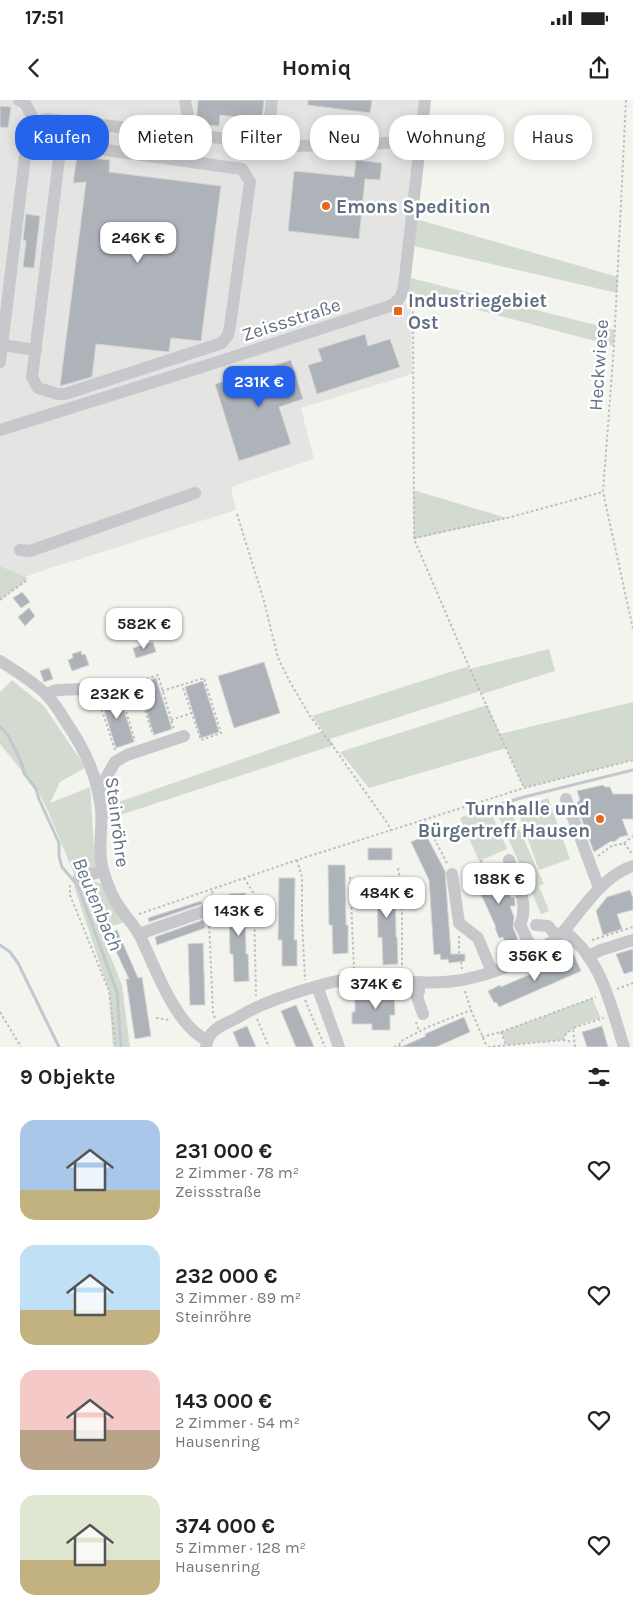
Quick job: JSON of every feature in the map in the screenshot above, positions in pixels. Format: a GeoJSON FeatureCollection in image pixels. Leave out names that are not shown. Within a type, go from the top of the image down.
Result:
{"type":"FeatureCollection","features":[{"type":"Feature","properties":{"kind":"street"},"geometry":{"type":"LineString","coordinates":[[19,100],[25,103],[31,115]]}},
{"type":"Feature","properties":{"kind":"street"},"geometry":{"type":"LineString","coordinates":[[185,100],[188,115]]}},
{"type":"Feature","properties":{"kind":"street"},"geometry":{"type":"LineString","coordinates":[[270,115],[272,100]]}},
{"type":"Feature","properties":{"kind":"street"},"geometry":{"type":"LineString","coordinates":[[423,115],[425,100]]}},
{"type":"Feature","properties":{"kind":"street"},"geometry":{"type":"LineString","coordinates":[[300,146],[389,143]]}},
{"type":"Feature","properties":{"kind":"street"},"geometry":{"type":"LineString","coordinates":[[70,145],[242,169],[250,182],[230,326],[228,335],[222,343],[65,394],[58,394],[38,388],[34,382],[32,377],[36,350],[60,151],[70,145]]}},
{"type":"Feature","properties":{"kind":"street"},"geometry":{"type":"LineString","coordinates":[[0,362],[25,160]]}},
{"type":"Feature","properties":{"kind":"street"},"geometry":{"type":"LineString","coordinates":[[402,295],[418,160]]}},
{"type":"Feature","properties":{"kind":"street","name":"Zeissstraße"},"geometry":{"type":"LineString","coordinates":[[0,430],[390,306],[397,302],[402,295]]}},
{"type":"Feature","properties":{"kind":"street"},"geometry":{"type":"LineString","coordinates":[[2,345],[36,350]]}},
{"type":"Feature","properties":{"kind":"street"},"geometry":{"type":"LineString","coordinates":[[20,550],[30,551],[195,493]]}},
{"type":"Feature","properties":{"kind":"street","name":"Steinröhre"},"geometry":{"type":"LineString","coordinates":[[0,661],[46,694],[80,743],[90,762],[98,792],[101,813],[100,854],[103,871],[116,901],[134,926],[172,1002],[194,1032],[207,1043]]}},
{"type":"Feature","properties":{"kind":"street"},"geometry":{"type":"LineString","coordinates":[[46,694],[57,690],[83,689]]}},
{"type":"Feature","properties":{"kind":"street"},"geometry":{"type":"LineString","coordinates":[[98,792],[115,762],[126,755],[181,737]]}},
{"type":"Feature","properties":{"kind":"street"},"geometry":{"type":"LineString","coordinates":[[566,800],[599,888]]}},
{"type":"Feature","properties":{"kind":"street"},"geometry":{"type":"LineString","coordinates":[[509,860],[524,902],[523,918],[520,925],[534,955]]}},
{"type":"Feature","properties":{"kind":"street"},"geometry":{"type":"LineString","coordinates":[[207,1043],[210,1033],[218,1027],[255,1008],[338,980],[418,982],[462,980],[492,972],[534,955],[561,934],[599,888],[625,868],[633,866]]}},
{"type":"Feature","properties":{"kind":"street"},"geometry":{"type":"LineString","coordinates":[[74,881],[103,871]]}},
{"type":"Feature","properties":{"kind":"street"},"geometry":{"type":"LineString","coordinates":[[452,874],[458,923],[478,938],[492,972]]}},
{"type":"Feature","properties":{"kind":"street"},"geometry":{"type":"LineString","coordinates":[[134,926],[205,911]]}},
{"type":"Feature","properties":{"kind":"street"},"geometry":{"type":"LineString","coordinates":[[536,925],[548,926],[576,940],[588,956],[599,973],[607,993],[624,1047]]}},
{"type":"Feature","properties":{"kind":"street"},"geometry":{"type":"LineString","coordinates":[[588,956],[633,940]]}},
{"type":"Feature","properties":{"kind":"street"},"geometry":{"type":"LineString","coordinates":[[418,982],[419,991],[417,997],[423,1014]]}},
{"type":"Feature","properties":{"kind":"street"},"geometry":{"type":"LineString","coordinates":[[309,989],[339,1047]]}},
{"type":"Feature","properties":{"kind":"path","name":"Heckwiese"},"geometry":{"type":"LineString","coordinates":[[626,100],[614,346],[603,492],[633,629]]}},
{"type":"Feature","properties":{"kind":"path"},"geometry":{"type":"LineString","coordinates":[[402,295],[407,298],[413,309],[414,538],[470,669],[524,788]]}},
{"type":"Feature","properties":{"kind":"path"},"geometry":{"type":"LineString","coordinates":[[414,538],[507,518],[603,492]]}},
{"type":"Feature","properties":{"kind":"path"},"geometry":{"type":"LineString","coordinates":[[237,514],[264,601],[278,658],[310,716],[391,831]]}},
{"type":"Feature","properties":{"kind":"path"},"geometry":{"type":"LineString","coordinates":[[0,600],[27,580]]}},
{"type":"Feature","properties":{"kind":"path"},"geometry":{"type":"LineString","coordinates":[[122,748],[114,750],[97,695],[158,676],[171,720],[181,737]]}},
{"type":"Feature","properties":{"kind":"path"},"geometry":{"type":"LineString","coordinates":[[162,691],[204,678],[221,733],[201,740],[182,685]]}},
{"type":"Feature","properties":{"kind":"path"},"geometry":{"type":"LineString","coordinates":[[136,682],[154,737]]}},
{"type":"Feature","properties":{"kind":"path"},"geometry":{"type":"LineString","coordinates":[[119,688],[136,743],[138,742]]}},
{"type":"Feature","properties":{"kind":"path"},"geometry":{"type":"LineString","coordinates":[[171,720],[192,713]]}},
{"type":"Feature","properties":{"kind":"path"},"geometry":{"type":"LineString","coordinates":[[134,926],[213,889],[297,860],[524,788],[633,760]]}},
{"type":"Feature","properties":{"kind":"path"},"geometry":{"type":"LineString","coordinates":[[425,820],[452,874]]}},
{"type":"Feature","properties":{"kind":"path"},"geometry":{"type":"LineString","coordinates":[[589,862],[613,845],[624,843],[633,836]]}},
{"type":"Feature","properties":{"kind":"path"},"geometry":{"type":"LineString","coordinates":[[624,843],[633,855]]}},
{"type":"Feature","properties":{"kind":"path"},"geometry":{"type":"LineString","coordinates":[[297,860],[302,877],[305,978],[325,1047]]}},
{"type":"Feature","properties":{"kind":"path"},"geometry":{"type":"LineString","coordinates":[[481,860],[484,871],[509,860]]}},
{"type":"Feature","properties":{"kind":"path"},"geometry":{"type":"LineString","coordinates":[[398,868],[402,888],[402,981]]}},
{"type":"Feature","properties":{"kind":"path"},"geometry":{"type":"LineString","coordinates":[[350,877],[354,979]]}},
{"type":"Feature","properties":{"kind":"path"},"geometry":{"type":"LineString","coordinates":[[244,878],[256,896],[254,907],[255,1008],[269,1047]]}},
{"type":"Feature","properties":{"kind":"path"},"geometry":{"type":"LineString","coordinates":[[74,881],[70,895],[109,991],[116,1047]]}},
{"type":"Feature","properties":{"kind":"path"},"geometry":{"type":"LineString","coordinates":[[213,889],[208,908],[205,911],[209,922],[213,1013],[218,1027]]}},
{"type":"Feature","properties":{"kind":"path"},"geometry":{"type":"LineString","coordinates":[[458,923],[459,954]]}},
{"type":"Feature","properties":{"kind":"path"},"geometry":{"type":"LineString","coordinates":[[592,940],[633,927]]}},
{"type":"Feature","properties":{"kind":"path"},"geometry":{"type":"LineString","coordinates":[[462,980],[471,1010],[487,1047],[563,1040],[574,1043]]}},
{"type":"Feature","properties":{"kind":"path"},"geometry":{"type":"LineString","coordinates":[[482,1036],[501,1032],[633,983]]}},
{"type":"Feature","properties":{"kind":"path"},"geometry":{"type":"LineString","coordinates":[[394,1047],[400,1046],[401,1042],[428,1027],[471,1010]]}},
{"type":"Feature","properties":{"kind":"path"},"geometry":{"type":"LineString","coordinates":[[0,1012],[21,1047]]}},
{"type":"Feature","properties":{"kind":"path"},"geometry":{"type":"LineString","coordinates":[[563,1040],[566,1034],[573,1028],[613,1014]]}},
{"type":"Feature","properties":{"kind":"path"},"geometry":{"type":"LineString","coordinates":[[0,1025],[6,1022]]}},
{"type":"Feature","properties":{"kind":"path"},"geometry":{"type":"LineString","coordinates":[[573,1028],[574,1047]]}},
{"type":"Feature","properties":{"kind":"path"},"geometry":{"type":"LineString","coordinates":[[501,1032],[506,1045]]}},
{"type":"Feature","properties":{"kind":"shaded area"},"geometry":{"type":"Polygon","coordinates":[[[0,100],[421,100],[419,115],[389,115],[389,160],[414,160],[401,276],[405,302],[411,310],[412,374],[301,408],[314,459],[231,487],[236,510],[26,577],[0,566],[0,100]]]}},
{"type":"Feature","properties":{"kind":"shaded area"},"geometry":{"type":"Polygon","coordinates":[[[416,219],[618,277],[617,293],[414,246],[416,219]]]}},
{"type":"Feature","properties":{"kind":"shaded area"},"geometry":{"type":"Polygon","coordinates":[[[411,278],[615,330],[614,346],[409,292],[411,278]]]}},
{"type":"Feature","properties":{"kind":"shaded area"},"geometry":{"type":"Polygon","coordinates":[[[413,490],[507,518],[414,539],[413,490]]]}},
{"type":"Feature","properties":{"kind":"shaded area"},"geometry":{"type":"Polygon","coordinates":[[[0,566],[26,577],[27,580],[0,600],[0,566]]]}},
{"type":"Feature","properties":{"kind":"shaded area"},"geometry":{"type":"Polygon","coordinates":[[[549,649],[555,671],[482,694],[480,691],[330,739],[334,745],[105,820],[104,807],[323,731],[312,716],[466,667],[470,669],[549,649]]]}},
{"type":"Feature","properties":{"kind":"shaded area"},"geometry":{"type":"Polygon","coordinates":[[[12,680],[44,706],[85,768],[60,782],[50,803],[90,787],[97,869],[75,876],[38,791],[0,744],[0,692],[12,680]]]}},
{"type":"Feature","properties":{"kind":"shaded area"},"geometry":{"type":"Polygon","coordinates":[[[633,702],[633,760],[524,788],[506,748],[369,788],[340,752],[487,705],[500,734],[633,702]]]}},
{"type":"Feature","properties":{"kind":"shaded area"},"geometry":{"type":"Polygon","coordinates":[[[548,798],[570,859],[539,870],[517,809],[548,798]]]}},
{"type":"Feature","properties":{"kind":"shaded area"},"geometry":{"type":"Polygon","coordinates":[[[488,806],[507,849],[479,861],[460,818],[488,806]]]}},
{"type":"Feature","properties":{"kind":"shaded area"},"geometry":{"type":"Polygon","coordinates":[[[512,813],[544,884],[539,886],[549,911],[541,914],[499,817],[512,813]]]}},
{"type":"Feature","properties":{"kind":"shaded area"},"geometry":{"type":"Polygon","coordinates":[[[94,881],[105,885],[125,922],[100,930],[122,985],[130,1047],[113,1047],[109,991],[74,886],[94,881]]]}},
{"type":"Feature","properties":{"kind":"shaded area"},"geometry":{"type":"Polygon","coordinates":[[[592,998],[601,1018],[574,1028],[563,1040],[506,1045],[501,1032],[592,998]]]}},
{"type":"Feature","properties":{"kind":"building"},"geometry":{"type":"Polygon","coordinates":[[[198,100],[264,100],[262,115],[220,115],[219,126],[212,125],[212,115],[197,115],[198,100]]]}},
{"type":"Feature","properties":{"kind":"building"},"geometry":{"type":"Polygon","coordinates":[[[308,100],[372,100],[370,113],[308,105],[308,100]]]}},
{"type":"Feature","properties":{"kind":"building"},"geometry":{"type":"Polygon","coordinates":[[[0,106],[11,107],[8,128],[0,127],[0,106]]]}},
{"type":"Feature","properties":{"kind":"building"},"geometry":{"type":"Polygon","coordinates":[[[76,160],[109,160],[110,160],[109,172],[221,186],[201,341],[171,338],[169,352],[96,344],[92,377],[60,386],[86,182],[73,183],[76,160]]]}},
{"type":"Feature","properties":{"kind":"building","name":"Emons Spedition"},"geometry":{"type":"Polygon","coordinates":[[[356,160],[382,163],[380,180],[365,179],[359,239],[288,231],[294,171],[354,177],[356,160]]]}},
{"type":"Feature","properties":{"kind":"building"},"geometry":{"type":"Polygon","coordinates":[[[26,214],[40,216],[34,268],[23,267],[26,241],[23,240],[26,214]]]}},
{"type":"Feature","properties":{"kind":"building"},"geometry":{"type":"Polygon","coordinates":[[[365,334],[368,346],[390,339],[400,367],[317,394],[308,365],[322,361],[318,349],[365,334]]]}},
{"type":"Feature","properties":{"kind":"building"},"geometry":{"type":"Polygon","coordinates":[[[291,360],[303,399],[279,407],[291,444],[239,461],[215,384],[291,360]]]}},
{"type":"Feature","properties":{"kind":"building"},"geometry":{"type":"Polygon","coordinates":[[[22,592],[30,602],[21,608],[13,598],[22,592]]]}},
{"type":"Feature","properties":{"kind":"building"},"geometry":{"type":"Polygon","coordinates":[[[29,608],[35,616],[25,626],[18,617],[29,608]]]}},
{"type":"Feature","properties":{"kind":"building"},"geometry":{"type":"Polygon","coordinates":[[[153,642],[156,652],[136,658],[133,648],[153,642]]]}},
{"type":"Feature","properties":{"kind":"building"},"geometry":{"type":"Polygon","coordinates":[[[81,651],[82,655],[85,654],[89,665],[72,671],[68,660],[73,658],[72,654],[81,651]]]}},
{"type":"Feature","properties":{"kind":"building"},"geometry":{"type":"Polygon","coordinates":[[[264,662],[280,713],[234,728],[218,676],[264,662]]]}},
{"type":"Feature","properties":{"kind":"building"},"geometry":{"type":"Polygon","coordinates":[[[49,668],[53,679],[44,682],[40,671],[49,668]]]}},
{"type":"Feature","properties":{"kind":"building"},"geometry":{"type":"Polygon","coordinates":[[[156,678],[172,729],[154,735],[138,684],[156,678]]]}},
{"type":"Feature","properties":{"kind":"building"},"geometry":{"type":"Polygon","coordinates":[[[203,681],[219,732],[201,738],[185,687],[203,681]]]}},
{"type":"Feature","properties":{"kind":"building"},"geometry":{"type":"Polygon","coordinates":[[[118,691],[134,742],[116,748],[100,697],[118,691]]]}},
{"type":"Feature","properties":{"kind":"building","name":"Turnhalle und Bürgertreff Hausen"},"geometry":{"type":"Polygon","coordinates":[[[603,785],[610,787],[613,794],[633,794],[633,819],[622,819],[628,835],[620,837],[614,842],[611,841],[594,852],[576,804],[580,800],[577,791],[603,785]]]}},
{"type":"Feature","properties":{"kind":"building"},"geometry":{"type":"Polygon","coordinates":[[[426,835],[445,871],[451,954],[465,954],[465,961],[449,963],[448,959],[441,960],[440,954],[434,955],[429,880],[411,842],[426,835]]]}},
{"type":"Feature","properties":{"kind":"building"},"geometry":{"type":"Polygon","coordinates":[[[368,848],[392,848],[392,860],[368,860],[368,848]]]}},
{"type":"Feature","properties":{"kind":"building"},"geometry":{"type":"Polygon","coordinates":[[[328,865],[345,865],[348,953],[333,954],[332,925],[329,925],[328,865]]]}},
{"type":"Feature","properties":{"kind":"building"},"geometry":{"type":"Polygon","coordinates":[[[505,873],[508,882],[505,883],[511,898],[514,897],[515,902],[515,906],[510,906],[514,917],[513,928],[518,939],[506,944],[503,937],[499,938],[496,927],[475,881],[491,874],[493,878],[505,873]]]}},
{"type":"Feature","properties":{"kind":"building"},"geometry":{"type":"Polygon","coordinates":[[[395,877],[398,964],[383,965],[382,937],[378,938],[377,878],[395,877]]]}},
{"type":"Feature","properties":{"kind":"building"},"geometry":{"type":"Polygon","coordinates":[[[279,878],[295,878],[294,940],[297,940],[297,966],[282,966],[282,940],[278,940],[279,878]]]}},
{"type":"Feature","properties":{"kind":"building"},"geometry":{"type":"Polygon","coordinates":[[[630,890],[633,898],[633,910],[617,914],[622,929],[603,935],[596,911],[607,897],[630,890]]]}},
{"type":"Feature","properties":{"kind":"building"},"geometry":{"type":"Polygon","coordinates":[[[245,893],[246,954],[248,954],[249,981],[234,982],[233,954],[230,954],[229,894],[245,893]]]}},
{"type":"Feature","properties":{"kind":"building"},"geometry":{"type":"Polygon","coordinates":[[[201,901],[202,904],[149,922],[148,918],[201,901]]]}},
{"type":"Feature","properties":{"kind":"building"},"geometry":{"type":"Polygon","coordinates":[[[203,920],[205,928],[157,945],[155,937],[203,920]]]}},
{"type":"Feature","properties":{"kind":"building"},"geometry":{"type":"Polygon","coordinates":[[[117,930],[138,978],[142,977],[151,1036],[135,1039],[126,979],[129,979],[108,934],[117,930]]]}},
{"type":"Feature","properties":{"kind":"building"},"geometry":{"type":"Polygon","coordinates":[[[203,943],[205,1005],[190,1005],[188,944],[203,943]]]}},
{"type":"Feature","properties":{"kind":"building"},"geometry":{"type":"Polygon","coordinates":[[[633,949],[633,971],[624,974],[616,954],[633,949]]]}},
{"type":"Feature","properties":{"kind":"building"},"geometry":{"type":"Polygon","coordinates":[[[574,955],[581,971],[499,1007],[496,1002],[494,1003],[488,991],[574,955]]]}},
{"type":"Feature","properties":{"kind":"building"},"geometry":{"type":"Polygon","coordinates":[[[378,988],[394,989],[395,1015],[390,1015],[390,1030],[372,1030],[372,1024],[352,1024],[352,1012],[355,1012],[355,998],[378,998],[378,988]]]}},
{"type":"Feature","properties":{"kind":"building"},"geometry":{"type":"Polygon","coordinates":[[[296,1005],[314,1047],[296,1047],[281,1011],[296,1005]]]}},
{"type":"Feature","properties":{"kind":"building"},"geometry":{"type":"Polygon","coordinates":[[[464,1017],[470,1032],[436,1047],[401,1047],[426,1036],[425,1034],[464,1017]]]}},
{"type":"Feature","properties":{"kind":"building"},"geometry":{"type":"Polygon","coordinates":[[[247,1026],[256,1047],[239,1047],[233,1032],[247,1026]]]}},
{"type":"Feature","properties":{"kind":"building"},"geometry":{"type":"Polygon","coordinates":[[[602,1026],[608,1047],[587,1047],[582,1032],[602,1026]]]}},
{"type":"Feature","properties":{"kind":"waterway","name":"Beutenbach"},"geometry":{"type":"LineString","coordinates":[[0,726],[9,737],[22,764],[24,773],[36,789],[59,843],[59,856],[62,867],[78,886],[117,992],[121,1047]]}},
{"type":"Feature","properties":{"kind":"waterway"},"geometry":{"type":"LineString","coordinates":[[498,805],[633,770]]}},
{"type":"Feature","properties":{"kind":"waterway"},"geometry":{"type":"LineString","coordinates":[[0,945],[10,952],[18,963],[59,1047]]}},
{"type":"Feature","properties":{"kind":"place","name":"Emons Spedition"},"geometry":{"type":"Point","coordinates":[326,206]}},
{"type":"Feature","properties":{"kind":"place","name":"Industriegebiet Ost"},"geometry":{"type":"Point","coordinates":[398,311]}},
{"type":"Feature","properties":{"kind":"place","name":"Turnhalle und Bürgertreff Hausen"},"geometry":{"type":"Point","coordinates":[600,819]}}]}
